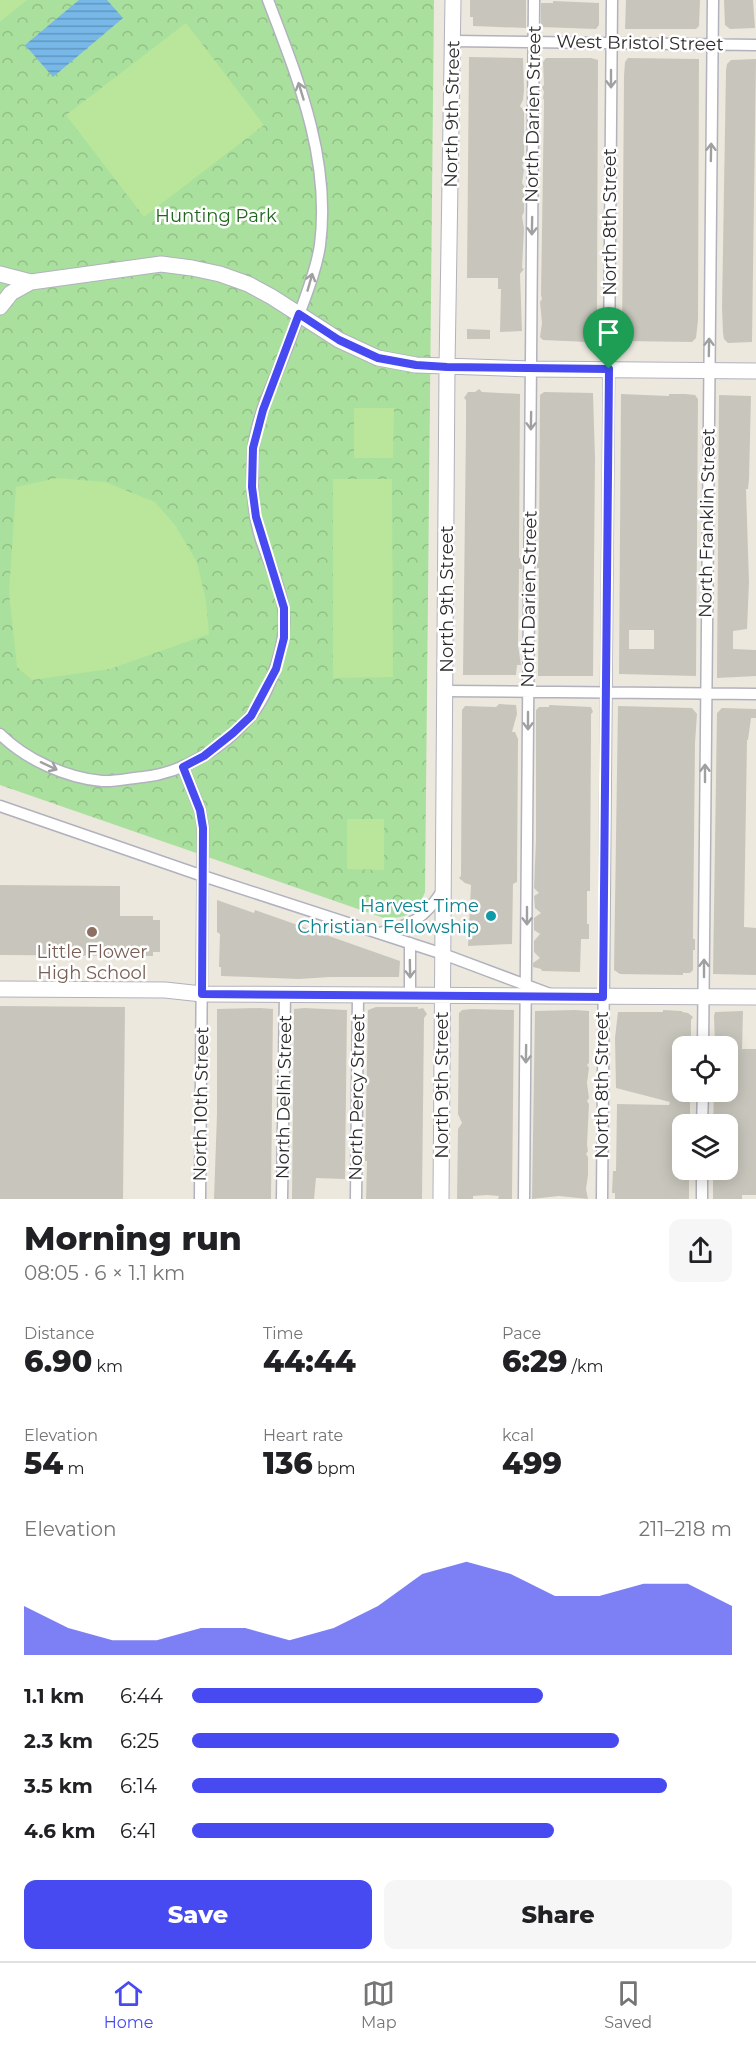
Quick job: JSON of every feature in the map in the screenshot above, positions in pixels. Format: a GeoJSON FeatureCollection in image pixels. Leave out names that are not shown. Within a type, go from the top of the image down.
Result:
{"type":"FeatureCollection","features":[{"type":"Feature","properties":{"kind":"street"},"geometry":{"type":"LineString","coordinates":[[0,734],[9,743],[51,769],[102,781],[151,776],[183,767],[204,756],[233,733],[251,716],[276,669],[284,638],[284,608],[256,517],[252,487],[253,448],[263,410],[299,314],[320,247],[323,205],[321,172],[314,132],[299,82],[268,0]]}},
{"type":"Feature","properties":{"kind":"street","name":"North 9th Street"},"geometry":{"type":"LineString","coordinates":[[441,1199],[447,367],[453,0]]}},
{"type":"Feature","properties":{"kind":"street","name":"North Darien Street"},"geometry":{"type":"LineString","coordinates":[[524,1199],[534,0]]}},
{"type":"Feature","properties":{"kind":"street","name":"North 8th Street"},"geometry":{"type":"LineString","coordinates":[[602,1199],[612,0]]}},
{"type":"Feature","properties":{"kind":"street","name":"North Franklin Street"},"geometry":{"type":"LineString","coordinates":[[703,1036],[713,0]]}},
{"type":"Feature","properties":{"kind":"street","name":"West Bristol Street"},"geometry":{"type":"LineString","coordinates":[[453,41],[756,45]]}},
{"type":"Feature","properties":{"kind":"street"},"geometry":{"type":"LineString","coordinates":[[0,307],[11,292],[31,282],[161,264],[202,270],[238,280],[272,297],[339,340],[378,358],[416,365],[531,369],[756,371]]}},
{"type":"Feature","properties":{"kind":"street"},"geometry":{"type":"LineString","coordinates":[[0,274],[31,282]]}},
{"type":"Feature","properties":{"kind":"street"},"geometry":{"type":"LineString","coordinates":[[446,691],[756,693]]}},
{"type":"Feature","properties":{"kind":"street","name":"North 10th Street"},"geometry":{"type":"LineString","coordinates":[[183,767],[200,810],[203,828],[200,1199]]}},
{"type":"Feature","properties":{"kind":"street"},"geometry":{"type":"LineString","coordinates":[[0,806],[203,876],[443,954],[527,990],[556,996],[756,997]]}},
{"type":"Feature","properties":{"kind":"street"},"geometry":{"type":"LineString","coordinates":[[379,933],[403,927],[418,920],[431,908],[444,888]]}},
{"type":"Feature","properties":{"kind":"street"},"geometry":{"type":"LineString","coordinates":[[410,943],[410,995]]}},
{"type":"Feature","properties":{"kind":"street"},"geometry":{"type":"LineString","coordinates":[[0,989],[358,995],[442,995],[527,990]]}},
{"type":"Feature","properties":{"kind":"street","name":"North Delhi Street"},"geometry":{"type":"LineString","coordinates":[[282,1199],[285,994]]}},
{"type":"Feature","properties":{"kind":"street","name":"North Percy Street"},"geometry":{"type":"LineString","coordinates":[[356,1199],[358,995]]}},
{"type":"Feature","properties":{"kind":"street"},"geometry":{"type":"LineString","coordinates":[[702,1180],[702,1199]]}},
{"type":"Feature","properties":{"kind":"green space","name":"Hunting Park"},"geometry":{"type":"Polygon","coordinates":[[[0,0],[434,0],[425,892],[414,910],[405,916],[384,918],[0,785],[0,0]]]}},
{"type":"Feature","properties":{"kind":"green space"},"geometry":{"type":"Polygon","coordinates":[[[0,0],[27,0],[0,22],[0,0]]]}},
{"type":"Feature","properties":{"kind":"green space"},"geometry":{"type":"Polygon","coordinates":[[[186,23],[264,125],[144,217],[66,115],[186,23]]]}},
{"type":"Feature","properties":{"kind":"green space"},"geometry":{"type":"Polygon","coordinates":[[[354,408],[394,408],[393,458],[354,458],[354,408]]]}},
{"type":"Feature","properties":{"kind":"green space"},"geometry":{"type":"Polygon","coordinates":[[[57,478],[105,482],[155,502],[175,525],[197,562],[206,601],[209,634],[110,669],[32,680],[17,667],[9,593],[16,487],[57,478]]]}},
{"type":"Feature","properties":{"kind":"green space"},"geometry":{"type":"Polygon","coordinates":[[[333,479],[392,479],[393,677],[333,678],[333,479]]]}},
{"type":"Feature","properties":{"kind":"green space"},"geometry":{"type":"Polygon","coordinates":[[[347,819],[384,819],[384,870],[347,869],[347,819]]]}},
{"type":"Feature","properties":{"kind":"water"},"geometry":{"type":"Polygon","coordinates":[[[79,0],[107,0],[123,18],[53,77],[25,45],[79,0]]]}},
{"type":"Feature","properties":{"kind":"building"},"geometry":{"type":"Polygon","coordinates":[[[470,0],[526,0],[526,28],[473,26],[473,17],[470,17],[470,0]]]}},
{"type":"Feature","properties":{"kind":"building"},"geometry":{"type":"Polygon","coordinates":[[[626,0],[700,0],[699,26],[696,29],[625,29],[626,0]]]}},
{"type":"Feature","properties":{"kind":"building"},"geometry":{"type":"Polygon","coordinates":[[[724,0],[753,0],[755,28],[730,29],[725,25],[724,0]]]}},
{"type":"Feature","properties":{"kind":"building"},"geometry":{"type":"Polygon","coordinates":[[[553,1],[599,3],[599,25],[596,29],[541,27],[541,3],[553,3],[553,1]]]}},
{"type":"Feature","properties":{"kind":"building"},"geometry":{"type":"Polygon","coordinates":[[[469,57],[523,58],[524,90],[520,106],[524,111],[522,268],[524,269],[520,274],[522,331],[500,332],[501,289],[498,289],[498,278],[467,278],[469,57]]]}},
{"type":"Feature","properties":{"kind":"building"},"geometry":{"type":"Polygon","coordinates":[[[546,58],[598,60],[596,341],[543,340],[540,337],[544,100],[542,87],[544,85],[543,62],[546,58]]]}},
{"type":"Feature","properties":{"kind":"building"},"geometry":{"type":"Polygon","coordinates":[[[628,58],[699,59],[698,320],[696,338],[692,342],[622,341],[624,76],[625,62],[628,58]]]}},
{"type":"Feature","properties":{"kind":"building"},"geometry":{"type":"Polygon","coordinates":[[[756,59],[752,342],[728,343],[723,333],[722,307],[726,70],[731,60],[756,59]]]}},
{"type":"Feature","properties":{"kind":"building"},"geometry":{"type":"Polygon","coordinates":[[[467,329],[490,330],[490,339],[467,339],[467,329]]]}},
{"type":"Feature","properties":{"kind":"building"},"geometry":{"type":"Polygon","coordinates":[[[479,389],[482,392],[520,394],[519,558],[522,558],[522,569],[519,569],[518,645],[521,665],[517,665],[516,675],[463,675],[466,429],[466,400],[464,398],[468,392],[475,392],[479,389]]]}},
{"type":"Feature","properties":{"kind":"building"},"geometry":{"type":"Polygon","coordinates":[[[544,392],[593,393],[595,459],[593,676],[538,676],[539,568],[537,568],[537,557],[539,557],[540,395],[544,392]]]}},
{"type":"Feature","properties":{"kind":"building"},"geometry":{"type":"Polygon","coordinates":[[[621,394],[695,395],[698,399],[696,676],[619,674],[621,394]],[[629,630],[629,649],[654,649],[654,630],[629,630]]]}},
{"type":"Feature","properties":{"kind":"building"},"geometry":{"type":"Polygon","coordinates":[[[719,395],[751,396],[749,479],[748,489],[746,489],[749,582],[747,629],[733,631],[733,649],[756,650],[756,676],[717,678],[719,395]]]}},
{"type":"Feature","properties":{"kind":"building"},"geometry":{"type":"Polygon","coordinates":[[[499,704],[516,705],[517,714],[512,732],[515,732],[518,739],[517,882],[513,884],[512,944],[468,946],[471,885],[459,878],[461,876],[462,710],[465,706],[496,707],[499,704]]]}},
{"type":"Feature","properties":{"kind":"building"},"geometry":{"type":"Polygon","coordinates":[[[549,705],[591,707],[593,712],[591,714],[590,891],[587,891],[589,939],[581,939],[580,972],[542,971],[533,967],[533,963],[540,958],[534,952],[534,941],[540,934],[534,930],[534,918],[541,913],[535,908],[534,896],[539,893],[534,888],[536,710],[539,707],[549,707],[549,705]]]}},
{"type":"Feature","properties":{"kind":"building"},"geometry":{"type":"Polygon","coordinates":[[[618,706],[692,708],[697,714],[693,939],[695,939],[695,950],[693,950],[693,970],[683,975],[620,974],[614,970],[618,706]]]}},
{"type":"Feature","properties":{"kind":"building"},"geometry":{"type":"Polygon","coordinates":[[[722,708],[756,709],[756,718],[751,718],[747,740],[744,927],[756,928],[756,975],[713,974],[717,713],[722,708]]]}},
{"type":"Feature","properties":{"kind":"building","name":"Little Flower High School"},"geometry":{"type":"Polygon","coordinates":[[[0,885],[120,886],[120,916],[153,916],[153,920],[160,920],[160,952],[153,952],[153,956],[0,955],[0,885]]]}},
{"type":"Feature","properties":{"kind":"building"},"geometry":{"type":"Polygon","coordinates":[[[217,900],[254,913],[255,910],[400,961],[399,977],[299,979],[221,976],[217,900]]]}},
{"type":"Feature","properties":{"kind":"building"},"geometry":{"type":"Polygon","coordinates":[[[0,1006],[125,1007],[123,1199],[0,1199],[0,1006]]]}},
{"type":"Feature","properties":{"kind":"building"},"geometry":{"type":"Polygon","coordinates":[[[376,1007],[418,1007],[418,1009],[423,1008],[427,1014],[424,1018],[422,1199],[366,1199],[368,1010],[376,1007]]]}},
{"type":"Feature","properties":{"kind":"building"},"geometry":{"type":"Polygon","coordinates":[[[217,1009],[273,1009],[271,1199],[214,1199],[217,1009]]]}},
{"type":"Feature","properties":{"kind":"building"},"geometry":{"type":"Polygon","coordinates":[[[294,1009],[347,1010],[345,1179],[316,1178],[314,1199],[292,1199],[294,1009]]]}},
{"type":"Feature","properties":{"kind":"building"},"geometry":{"type":"Polygon","coordinates":[[[462,1010],[514,1010],[512,1199],[498,1199],[499,1196],[487,1195],[473,1196],[473,1199],[457,1199],[458,1129],[462,1123],[458,1114],[459,1013],[462,1010]]]}},
{"type":"Feature","properties":{"kind":"building"},"geometry":{"type":"Polygon","coordinates":[[[663,1010],[682,1011],[693,1017],[691,1036],[672,1036],[672,1102],[690,1102],[690,1114],[672,1114],[672,1180],[689,1180],[689,1199],[615,1199],[615,1193],[612,1193],[613,1171],[616,1171],[617,1104],[669,1105],[670,1102],[616,1088],[615,1038],[618,1012],[663,1012],[663,1010]]]}},
{"type":"Feature","properties":{"kind":"building"},"geometry":{"type":"Polygon","coordinates":[[[535,1011],[589,1011],[587,1083],[589,1098],[587,1101],[589,1104],[588,1151],[586,1154],[588,1157],[586,1189],[588,1199],[559,1196],[532,1199],[535,1011]]]}},
{"type":"Feature","properties":{"kind":"building"},"geometry":{"type":"Polygon","coordinates":[[[743,1011],[742,1049],[756,1049],[756,1195],[742,1195],[742,1199],[713,1199],[713,1180],[738,1180],[738,1114],[713,1114],[714,1102],[738,1102],[738,1036],[715,1036],[715,1012],[743,1011]]]}},
{"type":"Feature","properties":{"kind":"place","name":"Harvest Time Christian Fellowship"},"geometry":{"type":"Point","coordinates":[491,916]}},
{"type":"Feature","properties":{"kind":"place","name":"Little Flower High School"},"geometry":{"type":"Point","coordinates":[92,932]}},
{"type":"Feature","properties":{"kind":"route"},"geometry":{"type":"LineString","coordinates":[[299,314],[357,349],[378,358],[416,365],[609,369],[603,997],[202,994],[203,828],[200,810],[183,767],[204,756],[251,716],[276,669],[284,638],[284,608],[256,517],[252,487],[253,448],[263,410],[299,314]]}}]}
